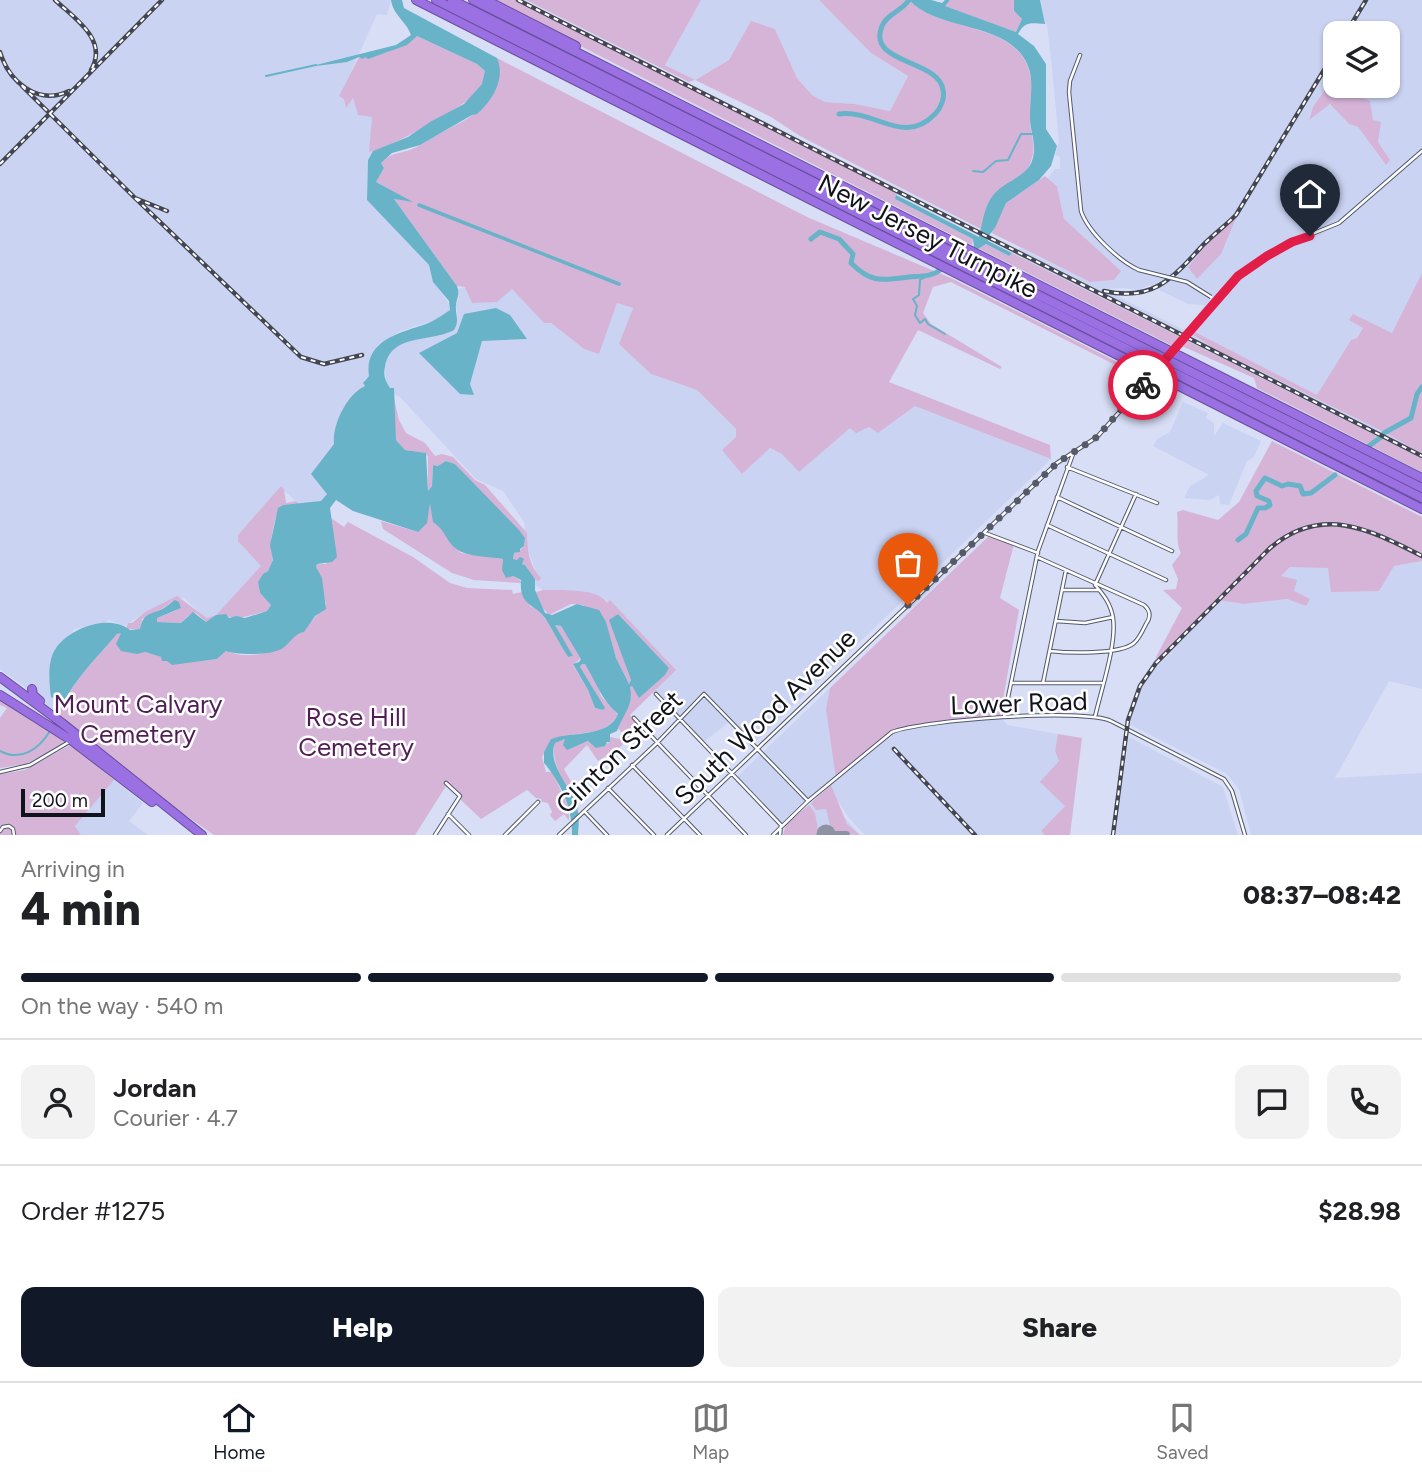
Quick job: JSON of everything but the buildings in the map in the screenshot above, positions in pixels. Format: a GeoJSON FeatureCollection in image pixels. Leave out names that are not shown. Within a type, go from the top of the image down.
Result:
{"type":"FeatureCollection","features":[{"type":"Feature","properties":{"kind":"highway","name":"New Jersey Turnpike"},"geometry":{"type":"LineString","coordinates":[[416,0],[1422,478]]}},
{"type":"Feature","properties":{"kind":"highway","name":"New Jersey Turnpike"},"geometry":{"type":"LineString","coordinates":[[436,0],[958,259]]}},
{"type":"Feature","properties":{"kind":"highway","name":"New Jersey Turnpike"},"geometry":{"type":"LineString","coordinates":[[452,0],[1345,455],[1422,488]]}},
{"type":"Feature","properties":{"kind":"highway","name":"New Jersey Turnpike"},"geometry":{"type":"LineString","coordinates":[[473,0],[595,60],[1333,464],[1422,509]]}},
{"type":"Feature","properties":{"kind":"highway"},"geometry":{"type":"LineString","coordinates":[[486,0],[558,35],[595,60]]}},
{"type":"Feature","properties":{"kind":"highway","name":"New Jersey Turnpike"},"geometry":{"type":"LineString","coordinates":[[1364,464],[1422,498]]}},
{"type":"Feature","properties":{"kind":"highway"},"geometry":{"type":"LineString","coordinates":[[0,680],[26,694],[202,835]]}},
{"type":"Feature","properties":{"kind":"highway"},"geometry":{"type":"LineString","coordinates":[[0,689],[15,699],[26,694]]}},
{"type":"Feature","properties":{"kind":"highway"},"geometry":{"type":"LineString","coordinates":[[26,694],[92,755]]}},
{"type":"Feature","properties":{"kind":"highway"},"geometry":{"type":"LineString","coordinates":[[0,695],[92,755],[194,835]]}},
{"type":"Feature","properties":{"kind":"street"},"geometry":{"type":"LineString","coordinates":[[1080,55],[1070,80],[1069,92],[1084,221],[1124,261],[1139,270],[1187,282],[1215,301]]}},
{"type":"Feature","properties":{"kind":"street","name":"South Wood Avenue"},"geometry":{"type":"LineString","coordinates":[[667,835],[1057,463],[1097,437],[1230,283],[1257,262],[1292,242],[1339,223],[1422,151]]}},
{"type":"Feature","properties":{"kind":"street"},"geometry":{"type":"LineString","coordinates":[[1004,717],[1037,555],[1073,454]]}},
{"type":"Feature","properties":{"kind":"street"},"geometry":{"type":"LineString","coordinates":[[1067,467],[1157,503]]}},
{"type":"Feature","properties":{"kind":"street"},"geometry":{"type":"LineString","coordinates":[[1097,583],[1136,494]]}},
{"type":"Feature","properties":{"kind":"street"},"geometry":{"type":"LineString","coordinates":[[1056,497],[1172,551]]}},
{"type":"Feature","properties":{"kind":"street"},"geometry":{"type":"LineString","coordinates":[[1047,525],[1166,580]]}},
{"type":"Feature","properties":{"kind":"street"},"geometry":{"type":"LineString","coordinates":[[984,532],[1144,604],[1149,609],[1150,619],[1134,643],[1111,650],[1082,653],[1050,651]]}},
{"type":"Feature","properties":{"kind":"street"},"geometry":{"type":"LineString","coordinates":[[1043,683],[1066,570]]}},
{"type":"Feature","properties":{"kind":"street"},"geometry":{"type":"LineString","coordinates":[[1087,591],[1091,585],[1088,579]]}},
{"type":"Feature","properties":{"kind":"street"},"geometry":{"type":"LineString","coordinates":[[1095,717],[1111,650],[1114,617],[1097,583]]}},
{"type":"Feature","properties":{"kind":"street"},"geometry":{"type":"LineString","coordinates":[[1062,590],[1102,590]]}},
{"type":"Feature","properties":{"kind":"street"},"geometry":{"type":"LineString","coordinates":[[1056,621],[1085,623],[1114,617]]}},
{"type":"Feature","properties":{"kind":"street"},"geometry":{"type":"LineString","coordinates":[[1011,683],[1102,683]]}},
{"type":"Feature","properties":{"kind":"street"},"geometry":{"type":"LineString","coordinates":[[656,694],[781,825],[780,835]]}},
{"type":"Feature","properties":{"kind":"street","name":"Clinton Street"},"geometry":{"type":"LineString","coordinates":[[559,835],[657,743],[704,694],[758,748]]}},
{"type":"Feature","properties":{"kind":"street","name":"Lower Road"},"geometry":{"type":"LineString","coordinates":[[773,835],[808,801],[892,732],[1004,717],[1095,717],[1107,719],[1224,779],[1232,790],[1245,835]]}},
{"type":"Feature","properties":{"kind":"street"},"geometry":{"type":"LineString","coordinates":[[634,718],[746,835]]}},
{"type":"Feature","properties":{"kind":"street"},"geometry":{"type":"LineString","coordinates":[[0,772],[30,765],[71,740]]}},
{"type":"Feature","properties":{"kind":"street"},"geometry":{"type":"LineString","coordinates":[[758,748],[808,801]]}},
{"type":"Feature","properties":{"kind":"street"},"geometry":{"type":"LineString","coordinates":[[632,765],[700,835]]}},
{"type":"Feature","properties":{"kind":"street"},"geometry":{"type":"LineString","coordinates":[[435,835],[460,796],[446,783]]}},
{"type":"Feature","properties":{"kind":"street"},"geometry":{"type":"LineString","coordinates":[[608,788],[654,835]]}},
{"type":"Feature","properties":{"kind":"street"},"geometry":{"type":"LineString","coordinates":[[505,835],[538,802]]}},
{"type":"Feature","properties":{"kind":"street"},"geometry":{"type":"LineString","coordinates":[[584,811],[607,835]]}},
{"type":"Feature","properties":{"kind":"street"},"geometry":{"type":"LineString","coordinates":[[447,814],[469,835]]}},
{"type":"Feature","properties":{"kind":"street"},"geometry":{"type":"LineString","coordinates":[[0,834],[3,827],[9,826],[14,835]]}},
{"type":"Feature","properties":{"kind":"shaded area"},"geometry":{"type":"Polygon","coordinates":[[[0,0],[391,0],[387,15],[377,14],[340,96],[348,102],[353,98],[359,115],[372,117],[370,151],[373,151],[368,160],[367,200],[429,265],[433,281],[450,305],[450,310],[436,320],[400,331],[378,345],[374,351],[369,376],[364,380],[365,386],[334,444],[312,474],[328,493],[321,501],[299,504],[280,487],[261,566],[216,615],[207,619],[184,598],[145,612],[125,626],[109,620],[75,629],[55,649],[58,700],[56,715],[37,696],[0,669],[0,0]]]}},
{"type":"Feature","properties":{"kind":"shaded area"},"geometry":{"type":"Polygon","coordinates":[[[391,0],[402,0],[404,8],[497,58],[500,74],[499,82],[488,103],[477,114],[420,145],[392,153],[381,163],[384,168],[376,182],[413,202],[394,199],[457,286],[458,292],[457,323],[454,330],[403,344],[389,356],[384,375],[390,388],[394,388],[396,440],[405,450],[426,453],[428,491],[432,486],[433,465],[438,466],[446,461],[455,464],[519,530],[525,538],[524,546],[520,552],[514,553],[513,559],[524,559],[522,564],[535,579],[535,590],[545,613],[552,615],[577,604],[599,610],[606,622],[616,658],[629,684],[631,680],[609,620],[618,614],[669,668],[665,675],[639,698],[632,686],[630,687],[627,710],[617,731],[610,734],[610,742],[605,746],[596,748],[588,741],[567,750],[563,745],[565,739],[555,743],[554,760],[578,812],[578,835],[572,835],[568,806],[555,778],[544,763],[544,752],[551,739],[598,730],[613,722],[618,714],[603,697],[585,664],[582,664],[580,667],[605,708],[595,708],[573,664],[581,659],[561,626],[555,625],[573,656],[568,657],[545,618],[525,600],[521,580],[513,576],[506,578],[502,570],[503,559],[467,554],[455,548],[433,522],[430,503],[427,523],[418,532],[353,511],[336,500],[330,508],[337,557],[332,562],[317,564],[316,567],[322,578],[326,609],[315,616],[304,632],[278,651],[254,654],[226,651],[217,659],[172,665],[162,661],[161,657],[145,652],[137,654],[121,651],[116,644],[121,633],[117,634],[75,684],[58,717],[58,700],[51,697],[49,671],[53,653],[71,634],[91,625],[112,623],[130,630],[140,629],[146,616],[175,600],[181,608],[157,618],[157,622],[181,623],[193,612],[206,622],[216,615],[245,618],[267,611],[271,605],[260,593],[258,582],[273,560],[270,545],[278,508],[283,505],[321,501],[327,494],[311,474],[334,444],[335,428],[342,411],[352,396],[365,386],[363,383],[369,376],[371,355],[383,342],[428,323],[450,310],[449,301],[433,282],[429,265],[367,200],[368,160],[373,151],[408,137],[464,104],[482,84],[485,71],[477,64],[417,36],[407,45],[368,59],[359,57],[347,62],[316,66],[396,45],[411,35],[394,10],[391,0]]]}},
{"type":"Feature","properties":{"kind":"shaded area"},"geometry":{"type":"Polygon","coordinates":[[[701,0],[819,0],[871,53],[908,76],[890,111],[855,104],[825,102],[812,95],[797,78],[775,29],[694,80],[664,64],[701,0]]]}},
{"type":"Feature","properties":{"kind":"shaded area"},"geometry":{"type":"Polygon","coordinates":[[[909,0],[942,3],[950,0],[945,6],[1016,32],[1022,19],[1014,11],[1014,0],[1040,0],[1045,24],[1029,24],[1018,34],[1034,46],[1046,64],[1046,129],[1057,146],[1051,166],[1039,180],[1006,203],[995,228],[987,238],[1012,253],[1009,256],[986,244],[940,272],[936,271],[974,247],[973,239],[895,199],[896,195],[979,237],[984,213],[992,197],[1000,188],[1026,171],[1032,161],[1034,148],[1030,120],[1031,77],[1028,66],[1019,51],[1006,41],[938,18],[909,0]]]}},
{"type":"Feature","properties":{"kind":"shaded area"},"geometry":{"type":"Polygon","coordinates":[[[1040,0],[1422,0],[1422,273],[1392,333],[1363,328],[1357,338],[1351,340],[1317,396],[1188,328],[1205,305],[1188,304],[1149,285],[1138,290],[1103,289],[1192,334],[1213,348],[1386,433],[1422,454],[1422,459],[1012,253],[1020,248],[1090,282],[1114,280],[1064,219],[1057,186],[1048,178],[1055,169],[1060,169],[1060,157],[1055,155],[1059,143],[1047,25],[1040,0]]]}},
{"type":"Feature","properties":{"kind":"shaded area"},"geometry":{"type":"Polygon","coordinates":[[[458,289],[512,289],[544,323],[551,323],[584,349],[598,353],[617,303],[633,308],[625,350],[651,374],[697,390],[736,429],[736,437],[782,453],[799,472],[850,427],[869,427],[878,433],[915,406],[1051,459],[753,744],[730,721],[704,742],[654,691],[666,659],[610,601],[607,603],[605,599],[589,593],[543,590],[535,585],[536,572],[527,547],[524,522],[503,491],[476,479],[399,396],[393,394],[393,388],[386,382],[385,364],[391,349],[401,343],[450,332],[458,315],[458,289]],[[457,333],[420,353],[470,384],[482,341],[527,339],[457,333]]]}},
{"type":"Feature","properties":{"kind":"shaded area"},"geometry":{"type":"Polygon","coordinates":[[[496,308],[510,315],[527,339],[482,341],[470,384],[474,395],[460,394],[419,353],[457,333],[464,314],[496,308]]]}},
{"type":"Feature","properties":{"kind":"shaded area"},"geometry":{"type":"Polygon","coordinates":[[[1183,402],[1208,413],[1206,418],[1214,423],[1214,436],[1223,423],[1261,441],[1254,457],[1247,461],[1229,505],[1220,504],[1219,495],[1210,500],[1184,498],[1190,486],[1209,475],[1153,446],[1157,439],[1170,432],[1183,402]]]}},
{"type":"Feature","properties":{"kind":"shaded area"},"geometry":{"type":"Polygon","coordinates":[[[1422,561],[1422,689],[1389,681],[1335,778],[1422,773],[1422,835],[1251,835],[1239,789],[1227,774],[1127,723],[1139,687],[1156,657],[1162,662],[1218,600],[1244,604],[1287,599],[1306,606],[1280,576],[1290,567],[1394,566],[1422,561]]]}},
{"type":"Feature","properties":{"kind":"shaded area"},"geometry":{"type":"Polygon","coordinates":[[[830,688],[826,709],[898,730],[1000,716],[1007,725],[1058,734],[1055,751],[1059,761],[1065,806],[1041,831],[1045,835],[865,835],[849,818],[828,786],[783,826],[737,777],[830,688]]]}},
{"type":"Feature","properties":{"kind":"shaded area"},"geometry":{"type":"Polygon","coordinates":[[[1129,737],[1223,787],[1238,835],[1115,835],[1129,737]]]}},
{"type":"Feature","properties":{"kind":"shaded area"},"geometry":{"type":"Polygon","coordinates":[[[114,780],[143,803],[129,821],[148,835],[81,835],[75,826],[114,780]]]}},
{"type":"Feature","properties":{"kind":"shaded area"},"geometry":{"type":"Polygon","coordinates":[[[820,796],[841,813],[860,835],[793,835],[790,820],[820,796]]]}},
{"type":"Feature","properties":{"kind":"green space"},"geometry":{"type":"Polygon","coordinates":[[[490,0],[515,0],[897,193],[895,199],[973,239],[972,245],[490,0]]]}},
{"type":"Feature","properties":{"kind":"green space"},"geometry":{"type":"Polygon","coordinates":[[[526,0],[701,0],[665,65],[695,80],[689,82],[526,0]]]}},
{"type":"Feature","properties":{"kind":"green space"},"geometry":{"type":"Polygon","coordinates":[[[819,0],[909,0],[937,18],[991,34],[1019,52],[1031,78],[1032,159],[1029,167],[982,223],[981,229],[800,136],[771,117],[695,80],[729,60],[751,21],[775,29],[797,78],[812,95],[825,102],[855,104],[890,111],[908,76],[871,53],[819,0]]]}},
{"type":"Feature","properties":{"kind":"green space"},"geometry":{"type":"Polygon","coordinates":[[[950,0],[1014,0],[1014,11],[1022,19],[1016,32],[944,6],[950,0]]]}},
{"type":"Feature","properties":{"kind":"green space"},"geometry":{"type":"Polygon","coordinates":[[[417,36],[477,64],[485,71],[482,84],[471,98],[444,116],[393,143],[369,152],[372,117],[358,115],[353,98],[346,108],[344,99],[339,96],[359,57],[383,54],[417,36]]]}},
{"type":"Feature","properties":{"kind":"green space"},"geometry":{"type":"Polygon","coordinates":[[[497,58],[807,217],[953,279],[1145,376],[1143,379],[951,282],[933,287],[923,313],[931,324],[1002,367],[1000,369],[918,330],[889,382],[1050,445],[1051,459],[915,406],[878,433],[869,427],[856,433],[850,428],[799,472],[782,454],[770,448],[742,474],[722,450],[736,437],[736,429],[697,390],[651,374],[619,344],[633,308],[617,303],[599,354],[584,349],[551,323],[544,323],[512,289],[497,302],[472,303],[465,287],[457,286],[394,199],[410,201],[376,182],[384,168],[381,163],[388,157],[417,147],[463,121],[483,106],[495,87],[497,58]]]}},
{"type":"Feature","properties":{"kind":"green space"},"geometry":{"type":"Polygon","coordinates":[[[1323,92],[1323,98],[1363,98],[1370,101],[1373,120],[1381,122],[1378,142],[1390,160],[1386,165],[1358,127],[1349,124],[1330,104],[1309,120],[1313,107],[1323,92]]]}},
{"type":"Feature","properties":{"kind":"green space"},"geometry":{"type":"Polygon","coordinates":[[[1045,176],[1057,186],[1064,219],[1121,271],[1114,280],[1090,282],[992,233],[1006,203],[1045,176]]]}},
{"type":"Feature","properties":{"kind":"green space"},"geometry":{"type":"Polygon","coordinates":[[[1236,218],[1221,254],[1197,279],[1188,267],[1216,233],[1236,218]]]}},
{"type":"Feature","properties":{"kind":"green space"},"geometry":{"type":"Polygon","coordinates":[[[986,244],[1009,256],[1012,253],[1415,455],[1422,459],[1422,472],[1257,388],[1254,378],[1175,343],[1173,346],[978,248],[986,244]]]}},
{"type":"Feature","properties":{"kind":"green space"},"geometry":{"type":"Polygon","coordinates":[[[1422,273],[1422,454],[1386,433],[1213,348],[1192,334],[1195,332],[1317,395],[1351,340],[1357,338],[1363,328],[1349,320],[1353,314],[1392,333],[1422,273]]]}},
{"type":"Feature","properties":{"kind":"green space"},"geometry":{"type":"Polygon","coordinates":[[[393,394],[399,420],[406,433],[425,443],[435,456],[442,454],[453,457],[475,480],[485,485],[527,533],[530,557],[541,578],[539,581],[535,580],[525,565],[513,559],[514,553],[524,546],[525,538],[455,464],[446,461],[439,466],[433,465],[432,486],[428,491],[428,456],[405,450],[396,440],[393,394]]]}},
{"type":"Feature","properties":{"kind":"green space"},"geometry":{"type":"Polygon","coordinates":[[[1272,441],[1422,517],[1422,561],[1394,566],[1379,591],[1331,592],[1328,568],[1290,567],[1281,576],[1297,580],[1294,591],[1310,599],[1306,606],[1287,599],[1244,604],[1218,600],[1161,662],[1156,657],[1182,608],[1163,590],[1176,589],[1178,579],[1172,565],[1181,553],[1178,544],[1177,512],[1183,510],[1218,520],[1239,502],[1272,441]]]}},
{"type":"Feature","properties":{"kind":"green space"},"geometry":{"type":"Polygon","coordinates":[[[281,486],[286,503],[296,501],[299,504],[282,505],[276,518],[271,542],[272,564],[258,582],[260,593],[271,605],[267,611],[238,617],[220,615],[206,622],[196,613],[181,623],[157,622],[157,618],[177,610],[172,601],[142,619],[140,629],[126,629],[128,623],[132,623],[145,612],[177,596],[207,618],[216,615],[261,566],[238,541],[238,535],[281,486]]]}},
{"type":"Feature","properties":{"kind":"green space"},"geometry":{"type":"Polygon","coordinates":[[[430,499],[450,543],[461,553],[503,559],[513,576],[521,583],[474,580],[452,573],[383,529],[381,521],[418,532],[430,499]]]}},
{"type":"Feature","properties":{"kind":"green space","name":"Rose Hill Cemetery"},"geometry":{"type":"Polygon","coordinates":[[[331,518],[344,527],[348,522],[413,557],[450,583],[467,588],[512,590],[513,594],[522,592],[531,607],[546,620],[568,657],[572,656],[555,625],[561,626],[581,658],[573,665],[595,708],[603,710],[580,667],[582,664],[585,664],[595,679],[601,696],[618,715],[601,729],[561,739],[542,757],[546,772],[554,775],[569,809],[569,821],[564,814],[555,821],[550,815],[552,812],[548,803],[542,802],[527,790],[481,819],[446,786],[415,835],[214,835],[151,791],[58,717],[75,684],[117,634],[122,632],[145,652],[193,662],[217,659],[226,651],[256,655],[283,645],[306,626],[326,604],[316,567],[317,564],[326,564],[334,548],[331,518]]]}},
{"type":"Feature","properties":{"kind":"green space"},"geometry":{"type":"Polygon","coordinates":[[[990,535],[1014,544],[1000,598],[1019,610],[1000,716],[898,730],[836,779],[826,709],[830,688],[990,535]]]}},
{"type":"Feature","properties":{"kind":"green space"},"geometry":{"type":"Polygon","coordinates":[[[536,592],[588,592],[603,598],[607,603],[610,600],[676,670],[630,715],[641,727],[620,747],[598,761],[587,745],[564,769],[577,795],[578,811],[557,767],[555,742],[565,739],[572,747],[589,741],[597,748],[610,742],[610,737],[619,739],[626,735],[626,732],[621,732],[618,728],[628,704],[629,687],[632,686],[639,697],[665,675],[669,668],[618,614],[610,621],[631,680],[629,684],[616,658],[604,621],[583,605],[571,604],[549,615],[539,604],[536,592]]]}},
{"type":"Feature","properties":{"kind":"green space"},"geometry":{"type":"Polygon","coordinates":[[[0,700],[36,724],[57,733],[64,739],[63,744],[26,764],[0,768],[0,718],[7,708],[0,705],[0,700]]]}},
{"type":"Feature","properties":{"kind":"green space"},"geometry":{"type":"Polygon","coordinates":[[[1058,734],[1082,738],[1070,835],[1045,835],[1041,831],[1065,806],[1040,782],[1059,761],[1055,751],[1058,734]]]}},
{"type":"Feature","properties":{"kind":"green space"},"geometry":{"type":"Polygon","coordinates":[[[72,744],[114,780],[75,826],[81,835],[0,835],[0,774],[25,770],[72,744]]]}},
{"type":"Feature","properties":{"kind":"green space"},"geometry":{"type":"Polygon","coordinates":[[[831,785],[847,824],[860,835],[832,833],[826,809],[816,810],[811,803],[831,785]]]}},
{"type":"Feature","properties":{"kind":"green space"},"geometry":{"type":"Polygon","coordinates":[[[809,805],[815,813],[819,835],[783,835],[786,824],[809,805]]]}},
{"type":"Feature","properties":{"kind":"waterway"},"geometry":{"type":"LineString","coordinates":[[839,114],[852,114],[900,127],[912,127],[923,123],[939,109],[943,100],[939,80],[930,72],[893,55],[884,48],[880,38],[884,22],[909,0]]}},
{"type":"Feature","properties":{"kind":"waterway"},"geometry":{"type":"LineString","coordinates":[[266,76],[316,65]]}},
{"type":"Feature","properties":{"kind":"waterway"},"geometry":{"type":"LineString","coordinates":[[973,171],[983,172],[996,161],[1008,160],[1021,134],[1034,134]]}},
{"type":"Feature","properties":{"kind":"waterway"},"geometry":{"type":"LineString","coordinates":[[419,205],[619,284]]}},
{"type":"Feature","properties":{"kind":"waterway"},"geometry":{"type":"LineString","coordinates":[[811,239],[820,232],[839,239],[853,254],[851,263],[858,270],[878,279],[926,276],[942,269]]}},
{"type":"Feature","properties":{"kind":"waterway"},"geometry":{"type":"LineString","coordinates":[[927,276],[920,280],[919,295],[913,299],[917,306],[915,315],[920,323],[925,319],[928,324],[945,334]]}},
{"type":"Feature","properties":{"kind":"waterway"},"geometry":{"type":"LineString","coordinates":[[1384,433],[1411,418],[1417,394],[1422,387]]}},
{"type":"Feature","properties":{"kind":"waterway"},"geometry":{"type":"LineString","coordinates":[[1369,446],[1381,437]]}},
{"type":"Feature","properties":{"kind":"waterway"},"geometry":{"type":"LineString","coordinates":[[1238,540],[1246,534],[1258,508],[1270,505],[1269,501],[1257,496],[1256,491],[1265,478],[1282,486],[1300,486],[1303,494],[1311,493],[1335,475]]}},
{"type":"Feature","properties":{"kind":"waterway"},"geometry":{"type":"LineString","coordinates":[[0,751],[15,755],[29,752],[50,731]]}},
{"type":"Feature","properties":{"kind":"taxiway"},"geometry":{"type":"LineString","coordinates":[[836,835],[846,835]]}},
{"type":"Feature","properties":{"kind":"railway"},"geometry":{"type":"LineString","coordinates":[[55,0],[93,39],[96,49],[91,70]]}},
{"type":"Feature","properties":{"kind":"railway"},"geometry":{"type":"LineString","coordinates":[[0,164],[162,0]]}},
{"type":"Feature","properties":{"kind":"railway"},"geometry":{"type":"LineString","coordinates":[[518,0],[1422,456]]}},
{"type":"Feature","properties":{"kind":"railway"},"geometry":{"type":"LineString","coordinates":[[1353,21],[1366,0]]}},
{"type":"Feature","properties":{"kind":"railway"},"geometry":{"type":"LineString","coordinates":[[0,52],[10,73],[26,88],[46,95],[69,91]]}},
{"type":"Feature","properties":{"kind":"railway"},"geometry":{"type":"LineString","coordinates":[[1104,291],[1136,293],[1161,284],[1182,268],[1236,215],[1323,72]]}},
{"type":"Feature","properties":{"kind":"railway"},"geometry":{"type":"LineString","coordinates":[[22,86],[135,198],[167,211]]}},
{"type":"Feature","properties":{"kind":"railway"},"geometry":{"type":"LineString","coordinates":[[135,198],[301,357],[324,364],[362,355]]}},
{"type":"Feature","properties":{"kind":"railway"},"geometry":{"type":"LineString","coordinates":[[1113,835],[1128,720],[1140,686],[1156,663],[1269,549],[1288,535],[1307,527],[1326,524],[1364,530],[1422,556]]}},
{"type":"Feature","properties":{"kind":"railway"},"geometry":{"type":"LineString","coordinates":[[894,749],[975,835]]}},
{"type":"Feature","properties":{"kind":"way so far"},"geometry":{"type":"LineString","coordinates":[[908,605],[1057,463],[1097,437],[1143,385]]}},
{"type":"Feature","properties":{"kind":"route"},"geometry":{"type":"LineString","coordinates":[[1143,385],[1238,276],[1292,242],[1310,236]]}},
{"type":"Feature","properties":{"kind":"park label","name":"Mount Calvary Cemetery"},"geometry":{"type":"Point","coordinates":[138,719]}}]}
